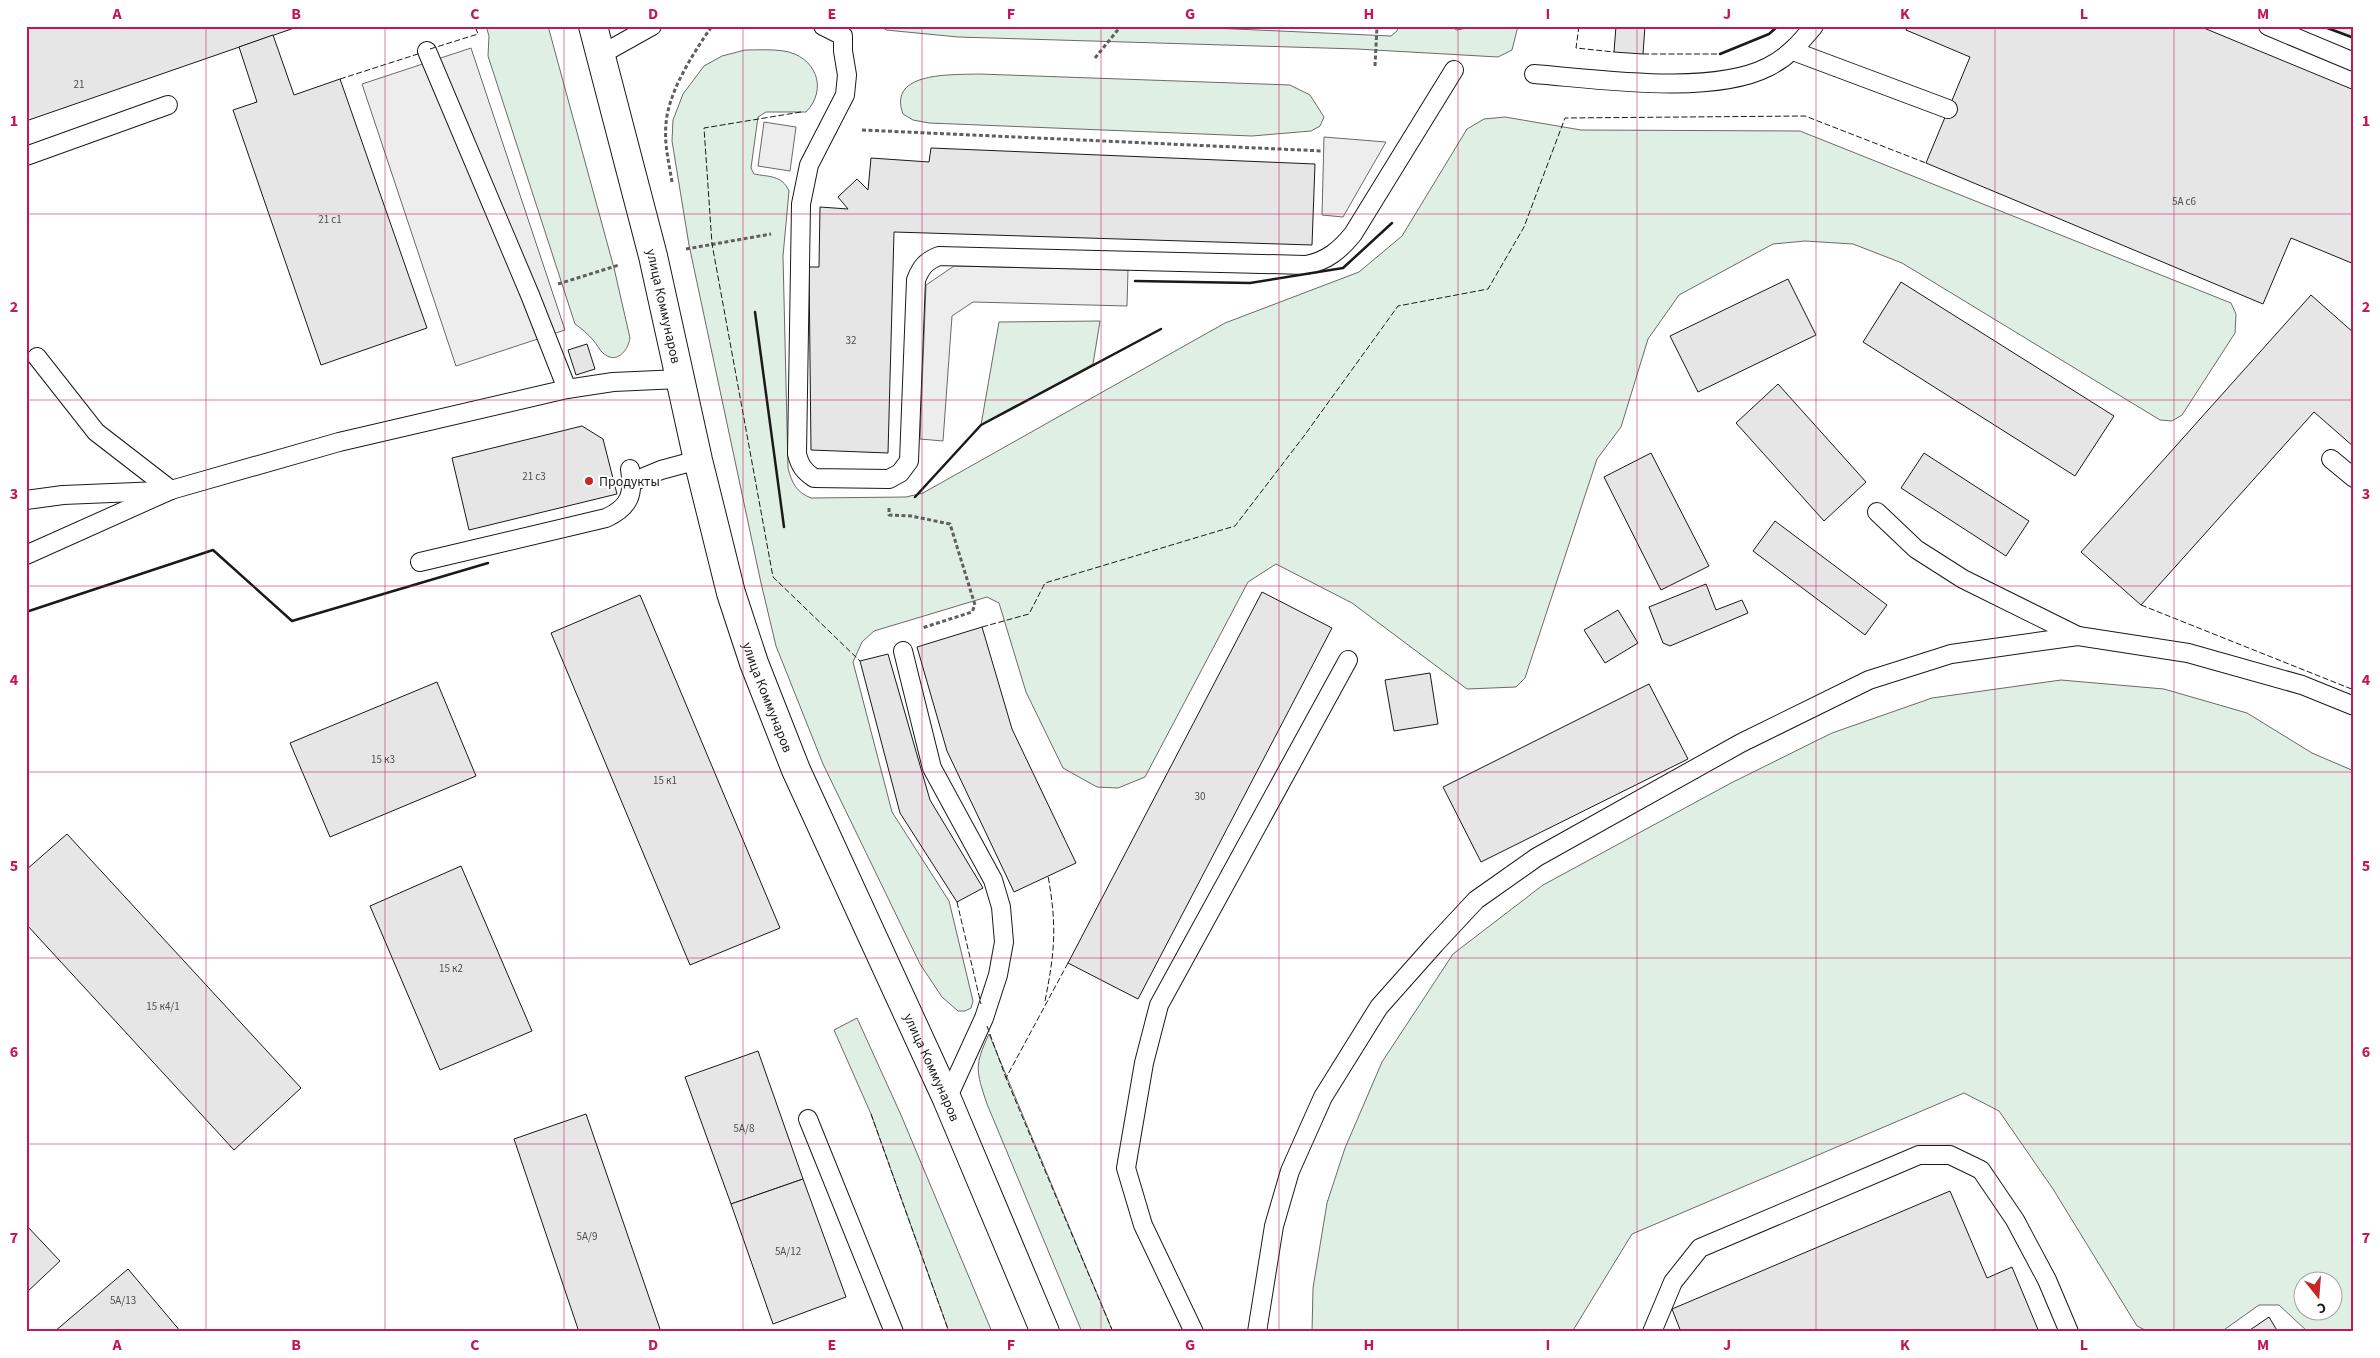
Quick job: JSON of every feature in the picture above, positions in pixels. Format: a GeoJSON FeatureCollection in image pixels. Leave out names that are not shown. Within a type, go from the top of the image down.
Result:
{"type":"FeatureCollection","features":[{"type":"Feature","properties":{"kind":"main road","name":"улица Коммунаров"},"geometry":{"type":"LineString","coordinates":[[593,26],[602,54],[653,256],[698,460],[731,593],[754,663],[789,753],[947,1099],[1045,1332]]}},
{"type":"Feature","properties":{"kind":"lane"},"geometry":{"type":"LineString","coordinates":[[602,54],[652,26]]}},
{"type":"Feature","properties":{"kind":"lane"},"geometry":{"type":"LineString","coordinates":[[823,26],[843,36],[843,51],[847,75],[845,95],[809,166],[800,204],[798,454],[804,471],[814,478],[889,479],[900,473],[909,461],[916,280],[920,269],[928,260],[939,256],[1306,265],[1317,263],[1341,248],[1353,234],[1454,70]]}},
{"type":"Feature","properties":{"kind":"lane"},"geometry":{"type":"LineString","coordinates":[[1534,74],[1680,84],[1737,78],[1768,67],[1793,51],[1814,26]]}},
{"type":"Feature","properties":{"kind":"lane"},"geometry":{"type":"LineString","coordinates":[[2268,26],[2354,62]]}},
{"type":"Feature","properties":{"kind":"lane"},"geometry":{"type":"LineString","coordinates":[[427,51],[530,295],[567,389]]}},
{"type":"Feature","properties":{"kind":"lane"},"geometry":{"type":"LineString","coordinates":[[1793,51],[1948,109]]}},
{"type":"Feature","properties":{"kind":"lane"},"geometry":{"type":"LineString","coordinates":[[26,156],[168,105]]}},
{"type":"Feature","properties":{"kind":"lane"},"geometry":{"type":"LineString","coordinates":[[37,358],[96,432],[171,490]]}},
{"type":"Feature","properties":{"kind":"lane"},"geometry":{"type":"LineString","coordinates":[[26,555],[171,490],[339,442],[567,389],[614,382],[680,379]]}},
{"type":"Feature","properties":{"kind":"lane"},"geometry":{"type":"LineString","coordinates":[[2331,459],[2354,478]]}},
{"type":"Feature","properties":{"kind":"lane"},"geometry":{"type":"LineString","coordinates":[[420,562],[606,518],[621,510],[632,493],[631,475],[661,470],[698,460]]}},
{"type":"Feature","properties":{"kind":"lane"},"geometry":{"type":"LineString","coordinates":[[26,500],[63,495],[171,490]]}},
{"type":"Feature","properties":{"kind":"lane"},"geometry":{"type":"LineString","coordinates":[[1877,512],[1916,549],[1963,579],[2078,636]]}},
{"type":"Feature","properties":{"kind":"lane"},"geometry":{"type":"LineString","coordinates":[[1257,1332],[1274,1226],[1290,1171],[1323,1097],[1379,1007],[1476,900],[1537,856],[1741,743],[1869,680],[1951,654],[2078,636],[2188,652],[2302,685],[2354,706]]}},
{"type":"Feature","properties":{"kind":"lane"},"geometry":{"type":"LineString","coordinates":[[903,650],[932,768],[993,880],[1001,907],[1004,942],[998,975],[984,1018],[947,1099]]}},
{"type":"Feature","properties":{"kind":"lane"},"geometry":{"type":"LineString","coordinates":[[1194,1332],[1143,1225],[1126,1168],[1144,1063],[1160,1005],[1348,660]]}},
{"type":"Feature","properties":{"kind":"lane"},"geometry":{"type":"LineString","coordinates":[[808,1119],[894,1332]]}},
{"type":"Feature","properties":{"kind":"lane"},"geometry":{"type":"LineString","coordinates":[[1652,1332],[1673,1282],[1700,1248],[1919,1155],[1950,1155],[1981,1170],[2015,1220],[2047,1280],[2069,1332]]}},
{"type":"Feature","properties":{"kind":"path"},"geometry":{"type":"LineString","coordinates":[[674,190],[665,142],[666,121],[673,96],[692,56],[712,26]]}},
{"type":"Feature","properties":{"kind":"path"},"geometry":{"type":"LineString","coordinates":[[1095,58],[1121,26]]}},
{"type":"Feature","properties":{"kind":"path"},"geometry":{"type":"LineString","coordinates":[[1375,66],[1377,26]]}},
{"type":"Feature","properties":{"kind":"path"},"geometry":{"type":"LineString","coordinates":[[828,128],[1323,151]]}},
{"type":"Feature","properties":{"kind":"path"},"geometry":{"type":"LineString","coordinates":[[653,256],[800,230]]}},
{"type":"Feature","properties":{"kind":"path"},"geometry":{"type":"LineString","coordinates":[[590,274],[621,265]]}},
{"type":"Feature","properties":{"kind":"path"},"geometry":{"type":"LineString","coordinates":[[903,650],[901,638],[906,633],[972,612],[975,605],[950,524],[911,516]]}},
{"type":"Feature","properties":{"kind":"green space"},"geometry":{"type":"Polygon","coordinates":[[[486,26],[548,26],[614,268],[630,338],[627,348],[617,357],[612,358],[603,353],[589,336],[575,324],[488,56],[489,36],[486,26]]]}},
{"type":"Feature","properties":{"kind":"green space"},"geometry":{"type":"Polygon","coordinates":[[[882,26],[1168,26],[1391,36],[1397,31],[1398,26],[1449,26],[1457,30],[1477,26],[1518,26],[1512,50],[1498,57],[1357,49],[958,37],[886,30],[882,26]]]}},
{"type":"Feature","properties":{"kind":"green space"},"geometry":{"type":"Polygon","coordinates":[[[2322,26],[2354,26],[2354,38],[2322,26]]]}},
{"type":"Feature","properties":{"kind":"green space"},"geometry":{"type":"Polygon","coordinates":[[[745,50],[779,50],[795,54],[811,66],[817,83],[817,93],[813,103],[806,112],[766,112],[758,117],[751,168],[754,174],[779,179],[789,191],[783,256],[788,468],[795,486],[811,498],[906,497],[923,493],[1225,323],[1359,272],[1402,236],[1467,129],[1484,119],[1505,117],[1581,130],[1800,131],[2231,303],[2236,314],[2235,333],[2182,415],[2172,421],[2160,420],[1902,263],[1853,244],[1805,241],[1773,244],[1679,295],[1648,339],[1621,427],[1597,459],[1525,678],[1516,687],[1467,689],[1352,603],[1276,564],[1248,582],[1145,777],[1118,788],[1097,787],[1063,768],[1026,692],[999,603],[987,597],[874,631],[862,642],[853,662],[892,812],[949,901],[973,1001],[971,1008],[965,1011],[958,1011],[942,997],[920,964],[823,764],[776,646],[761,583],[689,245],[672,141],[673,120],[683,94],[704,66],[722,56],[745,50]]]}},
{"type":"Feature","properties":{"kind":"green space"},"geometry":{"type":"Polygon","coordinates":[[[979,74],[1290,85],[1310,95],[1324,117],[1320,126],[1311,131],[1252,136],[929,123],[913,120],[903,114],[901,100],[904,90],[913,83],[925,78],[939,76],[979,74]]]}},
{"type":"Feature","properties":{"kind":"green space"},"geometry":{"type":"Polygon","coordinates":[[[1100,321],[1093,364],[981,425],[999,322],[1100,321]]]}},
{"type":"Feature","properties":{"kind":"green space"},"geometry":{"type":"Polygon","coordinates":[[[2061,680],[2164,689],[2247,713],[2312,753],[2354,771],[2354,1332],[2308,1332],[2295,1320],[2342,1320],[2342,1270],[2292,1270],[2292,1317],[2279,1305],[2259,1305],[2221,1332],[2149,1332],[2137,1326],[2053,1189],[1999,1111],[1964,1093],[1632,1234],[1572,1332],[1312,1332],[1313,1288],[1327,1203],[1345,1148],[1382,1062],[1453,954],[1543,885],[1731,783],[1832,733],[1932,698],[2061,680]]]}},
{"type":"Feature","properties":{"kind":"green space"},"geometry":{"type":"Polygon","coordinates":[[[857,1018],[901,1115],[992,1332],[949,1332],[871,1114],[834,1030],[857,1018]]]}},
{"type":"Feature","properties":{"kind":"green space"},"geometry":{"type":"Polygon","coordinates":[[[989,1034],[1113,1332],[1082,1332],[987,1104],[978,1069],[981,1054],[989,1034]]]}},
{"type":"Feature","properties":{"kind":"shaded area"},"geometry":{"type":"Polygon","coordinates":[[[471,48],[565,330],[456,366],[362,84],[471,48]]]}},
{"type":"Feature","properties":{"kind":"shaded area"},"geometry":{"type":"Polygon","coordinates":[[[764,122],[796,127],[790,171],[758,166],[764,122]]]}},
{"type":"Feature","properties":{"kind":"shaded area"},"geometry":{"type":"Polygon","coordinates":[[[1324,137],[1386,142],[1343,217],[1322,215],[1324,137]]]}},
{"type":"Feature","properties":{"kind":"shaded area"},"geometry":{"type":"Polygon","coordinates":[[[954,266],[1128,270],[1127,306],[973,302],[952,316],[943,441],[920,439],[926,285],[954,266]]]}},
{"type":"Feature","properties":{"kind":"building"},"geometry":{"type":"Polygon","coordinates":[[[26,26],[300,26],[26,121],[26,26]]]}},
{"type":"Feature","properties":{"kind":"building"},"geometry":{"type":"Polygon","coordinates":[[[1616,26],[1645,26],[1643,54],[1614,52],[1616,26]]]}},
{"type":"Feature","properties":{"kind":"building"},"geometry":{"type":"Polygon","coordinates":[[[1908,26],[2199,26],[2354,90],[2354,264],[2291,238],[2263,304],[1926,163],[1970,57],[1906,30],[1908,26]]]}},
{"type":"Feature","properties":{"kind":"building"},"geometry":{"type":"Polygon","coordinates":[[[273,35],[294,95],[340,79],[427,328],[321,365],[233,110],[257,102],[239,47],[273,35]]]}},
{"type":"Feature","properties":{"kind":"building"},"geometry":{"type":"Polygon","coordinates":[[[931,148],[1315,164],[1312,245],[894,232],[888,453],[811,450],[809,267],[819,267],[820,207],[848,209],[838,197],[857,179],[868,190],[871,158],[929,162],[931,148]]]}},
{"type":"Feature","properties":{"kind":"building"},"geometry":{"type":"Polygon","coordinates":[[[1788,279],[1816,335],[1698,392],[1670,336],[1788,279]]]}},
{"type":"Feature","properties":{"kind":"building"},"geometry":{"type":"Polygon","coordinates":[[[1901,282],[2114,416],[2075,476],[1863,342],[1901,282]]]}},
{"type":"Feature","properties":{"kind":"building"},"geometry":{"type":"Polygon","coordinates":[[[2311,295],[2354,333],[2354,357],[2352,360],[2354,361],[2354,447],[2314,412],[2141,605],[2081,552],[2311,295]]]}},
{"type":"Feature","properties":{"kind":"building"},"geometry":{"type":"Polygon","coordinates":[[[587,344],[595,369],[576,375],[568,350],[587,344]]]}},
{"type":"Feature","properties":{"kind":"building"},"geometry":{"type":"Polygon","coordinates":[[[1778,384],[1866,482],[1824,521],[1736,423],[1778,384]]]}},
{"type":"Feature","properties":{"kind":"building"},"geometry":{"type":"Polygon","coordinates":[[[582,426],[603,439],[617,494],[469,530],[452,458],[582,426]]]}},
{"type":"Feature","properties":{"kind":"building"},"geometry":{"type":"Polygon","coordinates":[[[1651,453],[1709,566],[1661,590],[1604,477],[1651,453]]]}},
{"type":"Feature","properties":{"kind":"building"},"geometry":{"type":"Polygon","coordinates":[[[1924,453],[2029,521],[2006,556],[1901,488],[1924,453]]]}},
{"type":"Feature","properties":{"kind":"building"},"geometry":{"type":"Polygon","coordinates":[[[1775,521],[1887,605],[1865,635],[1753,551],[1775,521]]]}},
{"type":"Feature","properties":{"kind":"building"},"geometry":{"type":"Polygon","coordinates":[[[1706,584],[1716,610],[1742,600],[1748,613],[1670,646],[1663,643],[1649,607],[1706,584]]]}},
{"type":"Feature","properties":{"kind":"building"},"geometry":{"type":"Polygon","coordinates":[[[1262,592],[1332,628],[1138,999],[1068,963],[1262,592]]]}},
{"type":"Feature","properties":{"kind":"building"},"geometry":{"type":"Polygon","coordinates":[[[640,595],[780,928],[690,965],[551,633],[640,595]]]}},
{"type":"Feature","properties":{"kind":"building"},"geometry":{"type":"Polygon","coordinates":[[[1618,610],[1638,643],[1605,663],[1584,630],[1618,610]]]}},
{"type":"Feature","properties":{"kind":"building"},"geometry":{"type":"Polygon","coordinates":[[[982,627],[1012,729],[1076,863],[1014,892],[947,751],[917,647],[982,627]]]}},
{"type":"Feature","properties":{"kind":"building"},"geometry":{"type":"Polygon","coordinates":[[[888,654],[930,800],[983,888],[957,902],[900,813],[860,661],[888,654]]]}},
{"type":"Feature","properties":{"kind":"building"},"geometry":{"type":"Polygon","coordinates":[[[1430,673],[1438,724],[1394,731],[1385,680],[1430,673]]]}},
{"type":"Feature","properties":{"kind":"building"},"geometry":{"type":"Polygon","coordinates":[[[437,682],[476,776],[330,837],[290,743],[437,682]]]}},
{"type":"Feature","properties":{"kind":"building"},"geometry":{"type":"Polygon","coordinates":[[[1649,684],[1688,759],[1481,862],[1443,787],[1649,684]]]}},
{"type":"Feature","properties":{"kind":"building"},"geometry":{"type":"Polygon","coordinates":[[[67,834],[301,1088],[234,1150],[26,924],[26,870],[67,834]]]}},
{"type":"Feature","properties":{"kind":"building"},"geometry":{"type":"Polygon","coordinates":[[[461,866],[532,1031],[440,1070],[370,906],[461,866]]]}},
{"type":"Feature","properties":{"kind":"building"},"geometry":{"type":"Polygon","coordinates":[[[758,1051],[803,1179],[731,1204],[685,1077],[758,1051]]]}},
{"type":"Feature","properties":{"kind":"building"},"geometry":{"type":"Polygon","coordinates":[[[586,1114],[661,1332],[579,1332],[514,1139],[586,1114]]]}},
{"type":"Feature","properties":{"kind":"building"},"geometry":{"type":"Polygon","coordinates":[[[803,1179],[846,1297],[773,1324],[731,1204],[803,1179]]]}},
{"type":"Feature","properties":{"kind":"building"},"geometry":{"type":"Polygon","coordinates":[[[1950,1191],[1987,1278],[2012,1267],[2039,1332],[1681,1332],[1672,1309],[1950,1191]]]}},
{"type":"Feature","properties":{"kind":"building"},"geometry":{"type":"Polygon","coordinates":[[[26,1225],[60,1261],[26,1293],[26,1225]]]}},
{"type":"Feature","properties":{"kind":"building"},"geometry":{"type":"Polygon","coordinates":[[[128,1269],[181,1332],[54,1332],[128,1269]]]}},
{"type":"Feature","properties":{"kind":"building"},"geometry":{"type":"Polygon","coordinates":[[[2269,1317],[2278,1332],[2247,1332],[2269,1317]]]}},
{"type":"Feature","properties":{"kind":"fence"},"geometry":{"type":"LineString","coordinates":[[430,49],[478,34],[475,26]]}},
{"type":"Feature","properties":{"kind":"fence"},"geometry":{"type":"LineString","coordinates":[[1579,26],[1576,48],[1614,52]]}},
{"type":"Feature","properties":{"kind":"fence"},"geometry":{"type":"LineString","coordinates":[[340,79],[421,53]]}},
{"type":"Feature","properties":{"kind":"fence"},"geometry":{"type":"LineString","coordinates":[[1643,54],[1720,54]]}},
{"type":"Feature","properties":{"kind":"fence"},"geometry":{"type":"LineString","coordinates":[[801,112],[704,128],[712,244],[773,577],[860,661]]}},
{"type":"Feature","properties":{"kind":"fence"},"geometry":{"type":"LineString","coordinates":[[982,627],[1029,614],[1045,583],[1235,526],[1304,436],[1398,306],[1488,289],[1524,227],[1565,118],[1805,116],[1926,163]]}},
{"type":"Feature","properties":{"kind":"fence"},"geometry":{"type":"LineString","coordinates":[[2141,605],[2354,690]]}},
{"type":"Feature","properties":{"kind":"fence"},"geometry":{"type":"LineString","coordinates":[[1045,1001],[1054,938],[1053,910],[1048,876]]}},
{"type":"Feature","properties":{"kind":"fence"},"geometry":{"type":"LineString","coordinates":[[957,902],[981,1004]]}},
{"type":"Feature","properties":{"kind":"fence"},"geometry":{"type":"LineString","coordinates":[[1068,963],[1006,1078],[1113,1332]]}},
{"type":"Feature","properties":{"kind":"fence"},"geometry":{"type":"LineString","coordinates":[[987,1026],[1006,1078]]}},
{"type":"Feature","properties":{"kind":"fence"},"geometry":{"type":"LineString","coordinates":[[871,1114],[949,1332]]}},
{"type":"Feature","properties":{"kind":"wall"},"geometry":{"type":"LineString","coordinates":[[1720,54],[1769,34],[1778,26]]}},
{"type":"Feature","properties":{"kind":"wall"},"geometry":{"type":"LineString","coordinates":[[2322,26],[2354,38]]}},
{"type":"Feature","properties":{"kind":"wall"},"geometry":{"type":"LineString","coordinates":[[1135,281],[1250,283],[1343,268],[1392,223]]}},
{"type":"Feature","properties":{"kind":"wall"},"geometry":{"type":"LineString","coordinates":[[755,312],[784,527]]}},
{"type":"Feature","properties":{"kind":"wall"},"geometry":{"type":"LineString","coordinates":[[915,497],[981,425],[1161,329]]}},
{"type":"Feature","properties":{"kind":"wall"},"geometry":{"type":"LineString","coordinates":[[26,612],[213,550],[292,621],[488,563]]}},
{"type":"Feature","properties":{"kind":"place","name":"Продукты"},"geometry":{"type":"Point","coordinates":[589,481]}}]}
